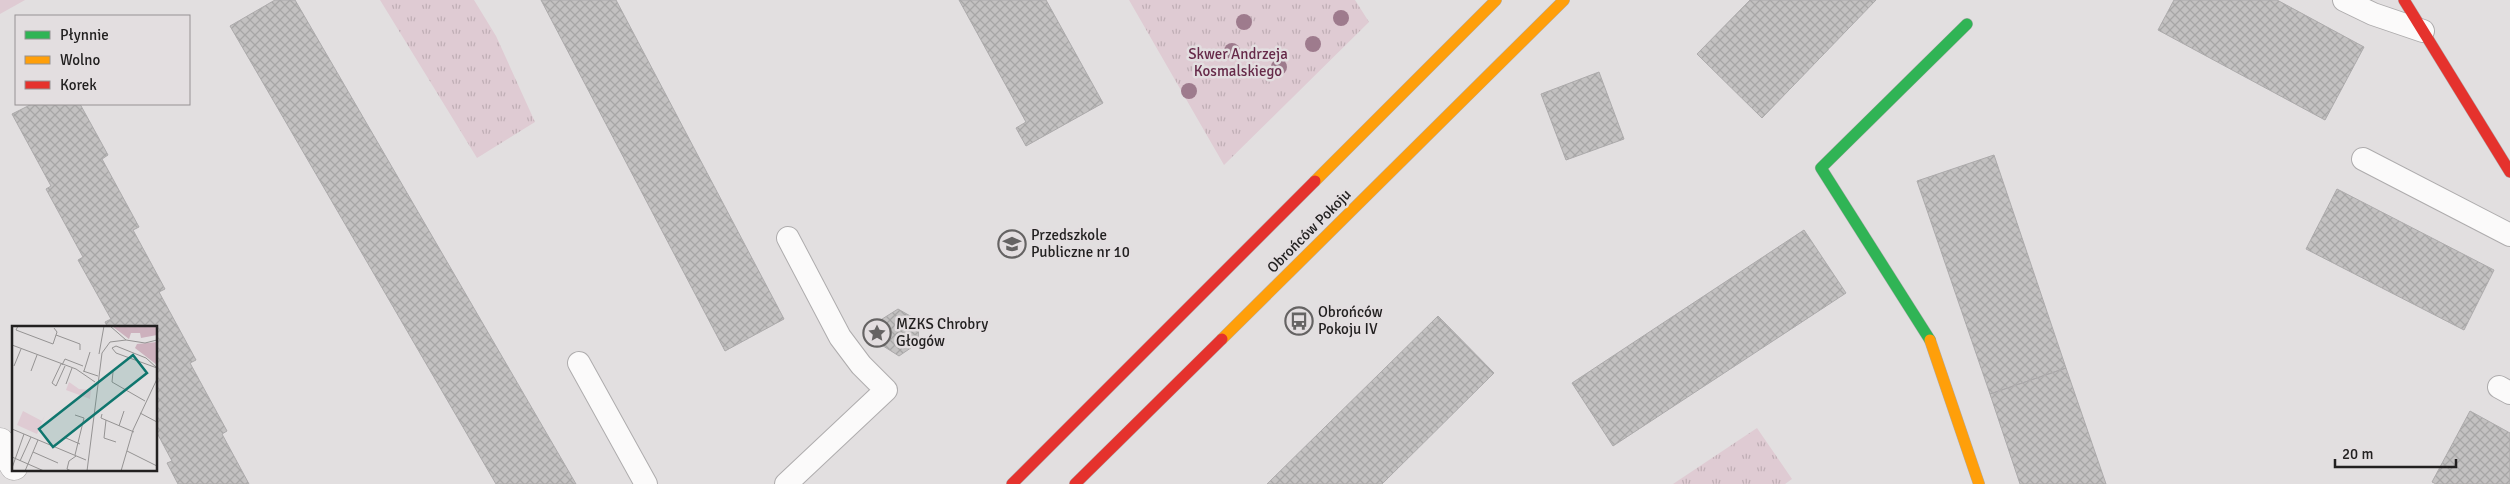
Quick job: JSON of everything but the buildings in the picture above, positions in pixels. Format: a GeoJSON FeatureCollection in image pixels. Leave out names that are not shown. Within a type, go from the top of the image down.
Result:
{"type":"FeatureCollection","features":[{"type":"Feature","properties":{"kind":"main road","name":"Obrońców Pokoju"},"geometry":{"type":"LineString","coordinates":[[1012,484],[1496,0]]}},
{"type":"Feature","properties":{"kind":"main road","name":"Obrońców Pokoju"},"geometry":{"type":"LineString","coordinates":[[1076,484],[1564,0]]}},
{"type":"Feature","properties":{"kind":"main road"},"geometry":{"type":"LineString","coordinates":[[2404,0],[2507,160]]}},
{"type":"Feature","properties":{"kind":"main road"},"geometry":{"type":"LineString","coordinates":[[1967,24],[1821,168],[1931,342],[1979,484]]}},
{"type":"Feature","properties":{"kind":"street"},"geometry":{"type":"LineString","coordinates":[[0,442],[12,463]]}},
{"type":"Feature","properties":{"kind":"street"},"geometry":{"type":"LineString","coordinates":[[17,472],[24,484]]}},
{"type":"Feature","properties":{"kind":"lane"},"geometry":{"type":"LineString","coordinates":[[2344,0],[2380,17],[2423,31]]}},
{"type":"Feature","properties":{"kind":"lane"},"geometry":{"type":"LineString","coordinates":[[2364,159],[2510,235]]}},
{"type":"Feature","properties":{"kind":"lane"},"geometry":{"type":"LineString","coordinates":[[786,484],[886,390],[861,364],[840,337],[788,238]]}},
{"type":"Feature","properties":{"kind":"lane"},"geometry":{"type":"LineString","coordinates":[[579,364],[646,484]]}},
{"type":"Feature","properties":{"kind":"green space"},"geometry":{"type":"Polygon","coordinates":[[[0,0],[25,0],[0,14],[0,0]]]}},
{"type":"Feature","properties":{"kind":"green space"},"geometry":{"type":"Polygon","coordinates":[[[380,0],[474,0],[496,36],[535,122],[477,158],[380,0]]]}},
{"type":"Feature","properties":{"kind":"green space","name":"Skwer Andrzeja Kosmalskiego"},"geometry":{"type":"Polygon","coordinates":[[[1129,0],[1355,0],[1369,22],[1224,165],[1129,0]]]}},
{"type":"Feature","properties":{"kind":"green space"},"geometry":{"type":"Polygon","coordinates":[[[1757,428],[1792,479],[1785,484],[1673,484],[1757,428]]]}},
{"type":"Feature","properties":{"kind":"traffic: fast"},"geometry":{"type":"LineString","coordinates":[[1930,340],[1821,168],[1967,24]]}},
{"type":"Feature","properties":{"kind":"traffic: slow"},"geometry":{"type":"LineString","coordinates":[[1315,181],[1496,0]]}},
{"type":"Feature","properties":{"kind":"traffic: slow"},"geometry":{"type":"LineString","coordinates":[[1222,339],[1564,0]]}},
{"type":"Feature","properties":{"kind":"traffic: slow"},"geometry":{"type":"LineString","coordinates":[[1930,340],[1979,484]]}},
{"type":"Feature","properties":{"kind":"traffic: jam"},"geometry":{"type":"LineString","coordinates":[[2404,0],[2510,172]]}},
{"type":"Feature","properties":{"kind":"traffic: jam"},"geometry":{"type":"LineString","coordinates":[[1012,484],[1315,181]]}},
{"type":"Feature","properties":{"kind":"traffic: jam"},"geometry":{"type":"LineString","coordinates":[[1075,484],[1222,339]]}},
{"type":"Feature","properties":{"kind":"place","name":"Przedszkole Publiczne nr 10"},"geometry":{"type":"Point","coordinates":[1012,244]}},
{"type":"Feature","properties":{"kind":"place","name":"Obrońców Pokoju IV"},"geometry":{"type":"Point","coordinates":[1299,321]}},
{"type":"Feature","properties":{"kind":"place","name":"MZKS Chrobry Głogów"},"geometry":{"type":"Point","coordinates":[877,333]}}]}
